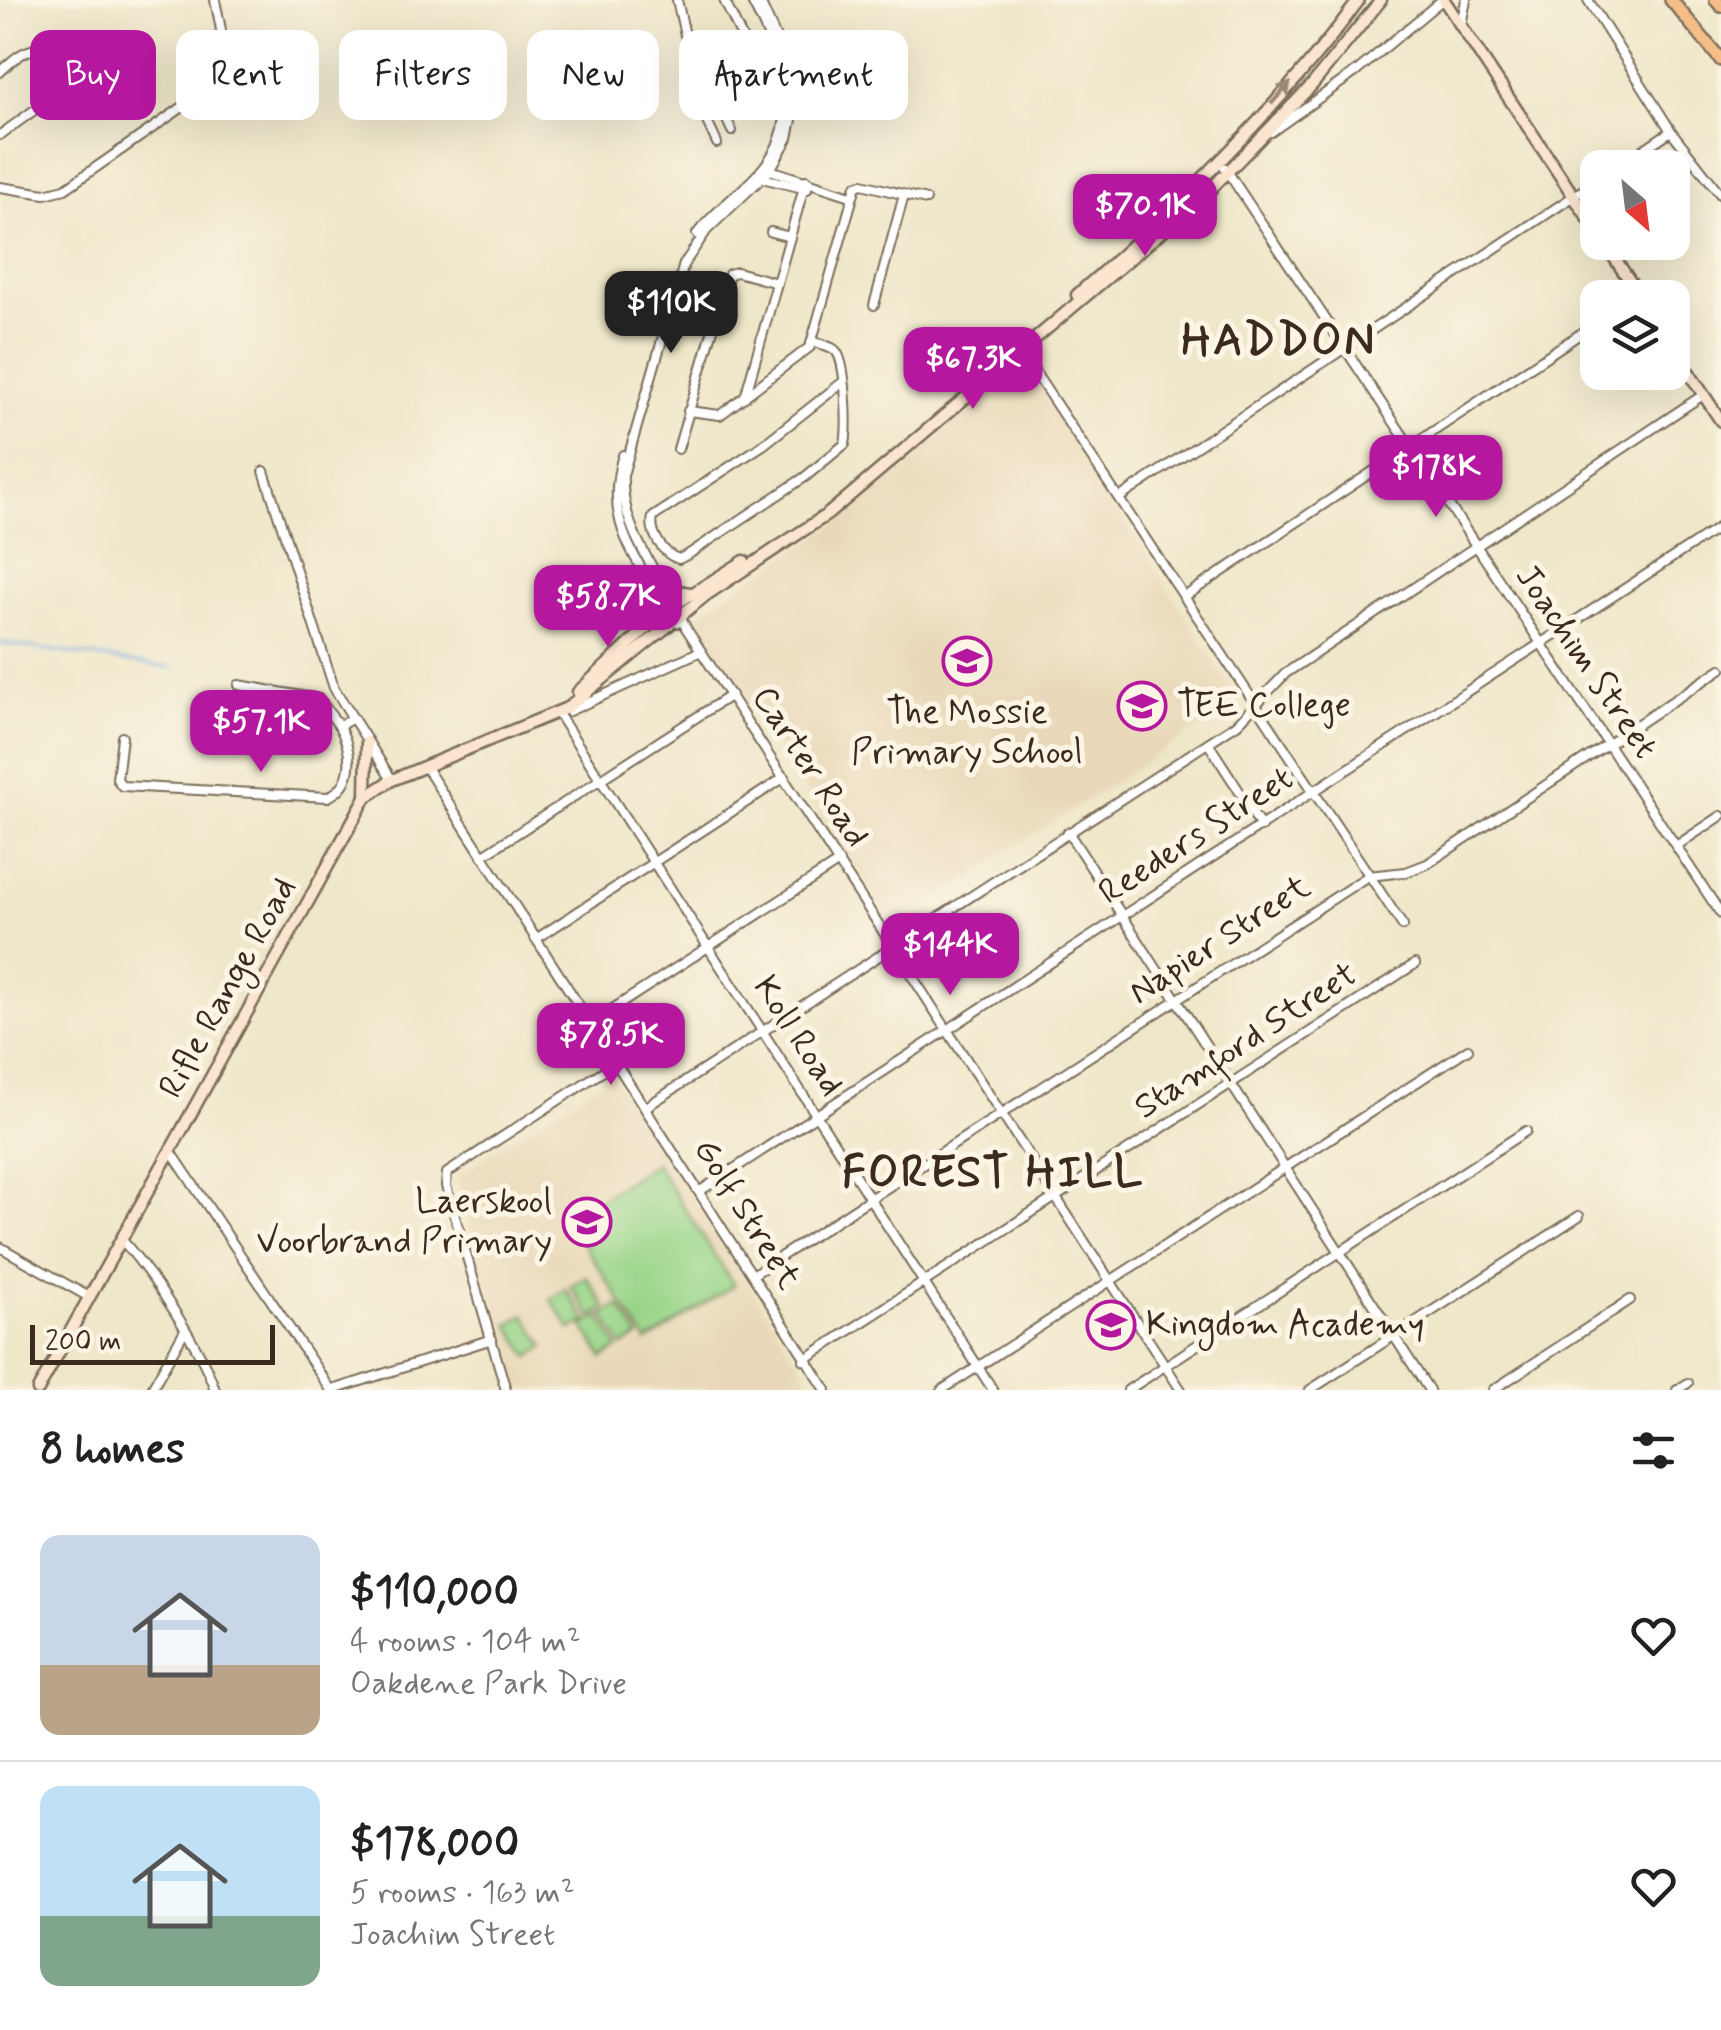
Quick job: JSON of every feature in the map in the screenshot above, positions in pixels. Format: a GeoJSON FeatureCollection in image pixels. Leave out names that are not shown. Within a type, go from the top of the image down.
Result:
{"type":"FeatureCollection","features":[{"type":"Feature","properties":{"kind":"main road"},"geometry":{"type":"LineString","coordinates":[[569,703],[677,618],[828,514],[1020,349],[1218,160],[1295,78],[1359,0]]}},
{"type":"Feature","properties":{"kind":"main road"},"geometry":{"type":"LineString","coordinates":[[557,714],[669,607],[824,511],[1182,216],[1312,85],[1380,0]]}},
{"type":"Feature","properties":{"kind":"main road"},"geometry":{"type":"LineString","coordinates":[[1443,0],[1580,206]]}},
{"type":"Feature","properties":{"kind":"main road"},"geometry":{"type":"LineString","coordinates":[[1671,0],[1721,60]]}},
{"type":"Feature","properties":{"kind":"main road"},"geometry":{"type":"LineString","coordinates":[[1716,0],[1721,6]]}},
{"type":"Feature","properties":{"kind":"main road"},"geometry":{"type":"LineString","coordinates":[[1690,375],[1721,421]]}},
{"type":"Feature","properties":{"kind":"main road"},"geometry":{"type":"LineString","coordinates":[[656,578],[690,593]]}},
{"type":"Feature","properties":{"kind":"main road","name":"Rifle Range Road"},"geometry":{"type":"LineString","coordinates":[[38,1390],[366,797],[392,780],[557,714]]}},
{"type":"Feature","properties":{"kind":"main road"},"geometry":{"type":"LineString","coordinates":[[366,797],[367,742]]}},
{"type":"Feature","properties":{"kind":"street"},"geometry":{"type":"LineString","coordinates":[[0,187],[50,194],[75,184],[206,90],[220,72],[223,54],[215,0]]}},
{"type":"Feature","properties":{"kind":"street"},"geometry":{"type":"LineString","coordinates":[[677,0],[684,30]]}},
{"type":"Feature","properties":{"kind":"street"},"geometry":{"type":"LineString","coordinates":[[724,0],[738,30]]}},
{"type":"Feature","properties":{"kind":"street"},"geometry":{"type":"LineString","coordinates":[[751,0],[774,44],[785,84],[782,130],[762,173]]}},
{"type":"Feature","properties":{"kind":"street"},"geometry":{"type":"LineString","coordinates":[[669,607],[630,551],[621,510],[623,475],[684,264],[707,230],[762,173],[788,138],[794,88],[786,55],[759,0]]}},
{"type":"Feature","properties":{"kind":"street"},"geometry":{"type":"LineString","coordinates":[[1258,140],[1337,86],[1443,0]]}},
{"type":"Feature","properties":{"kind":"street"},"geometry":{"type":"LineString","coordinates":[[1461,28],[1466,0]]}},
{"type":"Feature","properties":{"kind":"street"},"geometry":{"type":"LineString","coordinates":[[1588,0],[1671,131],[1721,195]]}},
{"type":"Feature","properties":{"kind":"street"},"geometry":{"type":"LineString","coordinates":[[0,72],[20,53],[35,48],[56,56],[63,76],[51,98],[0,135]]}},
{"type":"Feature","properties":{"kind":"street"},"geometry":{"type":"LineString","coordinates":[[707,120],[717,143]]}},
{"type":"Feature","properties":{"kind":"street"},"geometry":{"type":"LineString","coordinates":[[727,120],[732,131]]}},
{"type":"Feature","properties":{"kind":"street"},"geometry":{"type":"LineString","coordinates":[[1643,150],[1671,131]]}},
{"type":"Feature","properties":{"kind":"street","name":"Joachim Street"},"geometry":{"type":"LineString","coordinates":[[1218,160],[1721,914]]}},
{"type":"Feature","properties":{"kind":"street"},"geometry":{"type":"LineString","coordinates":[[762,173],[851,196]]}},
{"type":"Feature","properties":{"kind":"street"},"geometry":{"type":"LineString","coordinates":[[688,410],[720,415],[806,352],[856,186],[862,184],[926,200]]}},
{"type":"Feature","properties":{"kind":"street"},"geometry":{"type":"LineString","coordinates":[[745,397],[804,185]]}},
{"type":"Feature","properties":{"kind":"street"},"geometry":{"type":"LineString","coordinates":[[1119,498],[1580,192]]}},
{"type":"Feature","properties":{"kind":"street"},"geometry":{"type":"LineString","coordinates":[[874,305],[904,195]]}},
{"type":"Feature","properties":{"kind":"street"},"geometry":{"type":"LineString","coordinates":[[771,232],[790,237]]}},
{"type":"Feature","properties":{"kind":"street"},"geometry":{"type":"LineString","coordinates":[[678,449],[729,274],[737,272],[777,283]]}},
{"type":"Feature","properties":{"kind":"street"},"geometry":{"type":"LineString","coordinates":[[1184,597],[1580,334]]}},
{"type":"Feature","properties":{"kind":"street"},"geometry":{"type":"LineString","coordinates":[[812,342],[836,351],[841,360],[843,382],[847,435],[840,450],[684,557],[666,553],[652,527],[652,517],[763,446],[843,382]]}},
{"type":"Feature","properties":{"kind":"street"},"geometry":{"type":"LineString","coordinates":[[1020,349],[1403,926]]}},
{"type":"Feature","properties":{"kind":"street"},"geometry":{"type":"LineString","coordinates":[[646,1107],[1208,743],[1257,707],[1286,674],[1703,395]]}},
{"type":"Feature","properties":{"kind":"street"},"geometry":{"type":"LineString","coordinates":[[264,471],[334,688],[392,780]]}},
{"type":"Feature","properties":{"kind":"street"},"geometry":{"type":"LineString","coordinates":[[621,510],[669,607]]}},
{"type":"Feature","properties":{"kind":"street","name":"Reeders Street"},"geometry":{"type":"LineString","coordinates":[[700,1191],[1721,526]]}},
{"type":"Feature","properties":{"kind":"street","name":"Carter Road"},"geometry":{"type":"LineString","coordinates":[[669,607],[785,777],[1181,1390]]}},
{"type":"Feature","properties":{"kind":"street","name":"Rifle Range Road"},"geometry":{"type":"LineString","coordinates":[[557,714],[701,651]]}},
{"type":"Feature","properties":{"kind":"street","name":"Napier Street"},"geometry":{"type":"LineString","coordinates":[[754,1274],[1368,876],[1406,872],[1427,864],[1721,669]]}},
{"type":"Feature","properties":{"kind":"street"},"geometry":{"type":"LineString","coordinates":[[122,737],[117,779],[122,786],[328,797],[340,789],[349,769],[348,743],[319,699],[240,684]]}},
{"type":"Feature","properties":{"kind":"street"},"geometry":{"type":"LineString","coordinates":[[482,856],[731,695]]}},
{"type":"Feature","properties":{"kind":"street","name":"Koll Road"},"geometry":{"type":"LineString","coordinates":[[557,714],[993,1390]]}},
{"type":"Feature","properties":{"kind":"street"},"geometry":{"type":"LineString","coordinates":[[339,726],[351,719]]}},
{"type":"Feature","properties":{"kind":"street"},"geometry":{"type":"LineString","coordinates":[[1208,743],[1262,827]]}},
{"type":"Feature","properties":{"kind":"street","name":"Golf Street"},"geometry":{"type":"LineString","coordinates":[[425,766],[826,1390]]}},
{"type":"Feature","properties":{"kind":"street"},"geometry":{"type":"LineString","coordinates":[[536,939],[785,777]]}},
{"type":"Feature","properties":{"kind":"street"},"geometry":{"type":"LineString","coordinates":[[1676,846],[1721,816]]}},
{"type":"Feature","properties":{"kind":"street"},"geometry":{"type":"LineString","coordinates":[[1068,832],[1430,1390]]}},
{"type":"Feature","properties":{"kind":"street"},"geometry":{"type":"LineString","coordinates":[[591,1023],[840,862]]}},
{"type":"Feature","properties":{"kind":"street","name":"Stamford Street"},"geometry":{"type":"LineString","coordinates":[[804,1360],[1415,964]]}},
{"type":"Feature","properties":{"kind":"street"},"geometry":{"type":"LineString","coordinates":[[942,1390],[1468,1049]]}},
{"type":"Feature","properties":{"kind":"street"},"geometry":{"type":"LineString","coordinates":[[506,1390],[446,1186],[447,1173],[616,1062]]}},
{"type":"Feature","properties":{"kind":"street"},"geometry":{"type":"LineString","coordinates":[[1128,1390],[1526,1132]]}},
{"type":"Feature","properties":{"kind":"street"},"geometry":{"type":"LineString","coordinates":[[170,1150],[332,1390],[492,1339]]}},
{"type":"Feature","properties":{"kind":"street"},"geometry":{"type":"LineString","coordinates":[[1310,1390],[1579,1216]]}},
{"type":"Feature","properties":{"kind":"street"},"geometry":{"type":"LineString","coordinates":[[121,1239],[185,1330],[215,1390]]}},
{"type":"Feature","properties":{"kind":"street"},"geometry":{"type":"LineString","coordinates":[[0,1247],[90,1297]]}},
{"type":"Feature","properties":{"kind":"street"},"geometry":{"type":"LineString","coordinates":[[1493,1390],[1630,1300]]}},
{"type":"Feature","properties":{"kind":"street"},"geometry":{"type":"LineString","coordinates":[[151,1390],[185,1330]]}},
{"type":"Feature","properties":{"kind":"street"},"geometry":{"type":"LineString","coordinates":[[1677,1390],[1688,1382]]}},
{"type":"Feature","properties":{"kind":"shaded area","name":"The Mossie Primary School"},"geometry":{"type":"Polygon","coordinates":[[[1024,363],[1240,701],[893,926],[695,620],[696,615],[829,528],[1024,363]]]}},
{"type":"Feature","properties":{"kind":"shaded area","name":"Laerskool Voorbrand Primary"},"geometry":{"type":"Polygon","coordinates":[[[612,1075],[817,1390],[515,1390],[455,1176],[612,1075]]]}},
{"type":"Feature","properties":{"kind":"green space"},"geometry":{"type":"Polygon","coordinates":[[[655,1163],[734,1285],[647,1342],[568,1220],[655,1163]]]}},
{"type":"Feature","properties":{"kind":"green space"},"geometry":{"type":"Polygon","coordinates":[[[586,1276],[606,1308],[591,1317],[571,1286],[586,1276]]]}},
{"type":"Feature","properties":{"kind":"green space"},"geometry":{"type":"Polygon","coordinates":[[[566,1289],[587,1321],[571,1330],[551,1299],[566,1289]]]}},
{"type":"Feature","properties":{"kind":"green space"},"geometry":{"type":"Polygon","coordinates":[[[619,1305],[639,1337],[623,1346],[603,1315],[619,1305]]]}},
{"type":"Feature","properties":{"kind":"green space"},"geometry":{"type":"Polygon","coordinates":[[[525,1315],[545,1347],[529,1357],[509,1325],[525,1315]]]}},
{"type":"Feature","properties":{"kind":"green space"},"geometry":{"type":"Polygon","coordinates":[[[599,1316],[619,1348],[603,1358],[583,1326],[599,1316]]]}},
{"type":"Feature","properties":{"kind":"waterway"},"geometry":{"type":"LineString","coordinates":[[0,643],[173,668]]}},
{"type":"Feature","properties":{"kind":"place","name":"The Mossie Primary School"},"geometry":{"type":"Point","coordinates":[967,661]}},
{"type":"Feature","properties":{"kind":"place","name":"TEE College"},"geometry":{"type":"Point","coordinates":[1142,706]}},
{"type":"Feature","properties":{"kind":"place","name":"Laerskool Voorbrand Primary"},"geometry":{"type":"Point","coordinates":[587,1222]}},
{"type":"Feature","properties":{"kind":"place","name":"Kingdom Academy"},"geometry":{"type":"Point","coordinates":[1111,1325]}},
{"type":"Feature","properties":{"kind":"district","name":"HADDON"},"geometry":{"type":"Point","coordinates":[1279,341]}},
{"type":"Feature","properties":{"kind":"district","name":"FOREST HILL"},"geometry":{"type":"Point","coordinates":[993,1173]}}]}
